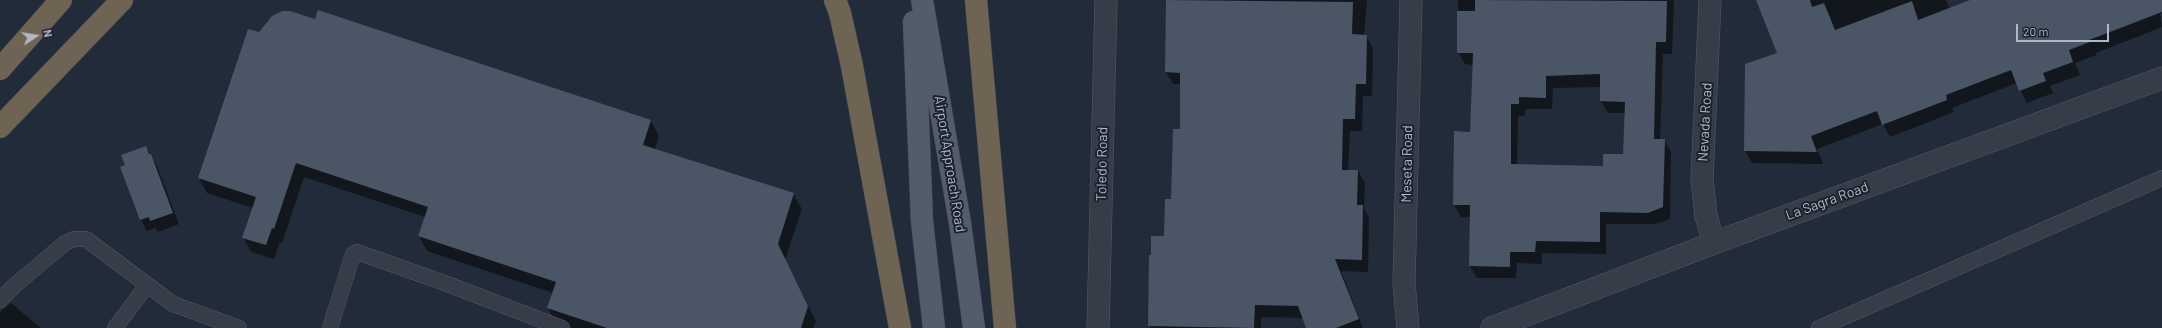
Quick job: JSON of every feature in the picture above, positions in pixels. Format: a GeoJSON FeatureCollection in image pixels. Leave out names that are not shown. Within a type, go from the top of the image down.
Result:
{"type":"FeatureCollection","features":[{"type":"Feature","properties":{"kind":"highway"},"geometry":{"type":"LineString","coordinates":[[0,69],[61,0]]}},
{"type":"Feature","properties":{"kind":"highway"},"geometry":{"type":"LineString","coordinates":[[0,127],[122,0]]}},
{"type":"Feature","properties":{"kind":"highway"},"geometry":{"type":"LineString","coordinates":[[835,0],[840,13],[852,66],[900,328]]}},
{"type":"Feature","properties":{"kind":"highway"},"geometry":{"type":"LineString","coordinates":[[976,0],[1005,328]]}},
{"type":"Feature","properties":{"kind":"main road","name":"Airport Approach Road"},"geometry":{"type":"LineString","coordinates":[[913,0],[922,221],[934,328]]}},
{"type":"Feature","properties":{"kind":"main road","name":"Airport Approach Road"},"geometry":{"type":"LineString","coordinates":[[922,0],[960,223],[974,328]]}},
{"type":"Feature","properties":{"kind":"street","name":"Toledo Road"},"geometry":{"type":"LineString","coordinates":[[1098,328],[1106,0]]}},
{"type":"Feature","properties":{"kind":"street","name":"Meseta Road"},"geometry":{"type":"LineString","coordinates":[[1408,328],[1404,283],[1411,0]]}},
{"type":"Feature","properties":{"kind":"street","name":"Nevada Road"},"geometry":{"type":"LineString","coordinates":[[1710,0],[1702,180],[1706,216],[1714,243]]}},
{"type":"Feature","properties":{"kind":"street","name":"La Sagra Road"},"geometry":{"type":"LineString","coordinates":[[1492,328],[1714,243],[2162,78]]}},
{"type":"Feature","properties":{"kind":"lane"},"geometry":{"type":"LineString","coordinates":[[1820,328],[2162,178]]}},
{"type":"Feature","properties":{"kind":"lane"},"geometry":{"type":"LineString","coordinates":[[0,300],[14,286],[65,243],[80,238],[86,238],[173,304],[238,328]]}},
{"type":"Feature","properties":{"kind":"lane"},"geometry":{"type":"LineString","coordinates":[[330,328],[347,270],[353,254],[356,252],[442,282],[562,328]]}},
{"type":"Feature","properties":{"kind":"lane"},"geometry":{"type":"LineString","coordinates":[[114,328],[147,285]]}},
{"type":"Feature","properties":{"kind":"building"},"geometry":{"type":"Polygon","coordinates":[[[1166,0],[1353,2],[1352,34],[1367,35],[1366,84],[1356,84],[1355,119],[1343,119],[1342,170],[1358,170],[1357,205],[1363,205],[1362,260],[1335,259],[1359,319],[1336,328],[1306,328],[1298,306],[1255,305],[1254,328],[1148,326],[1149,255],[1151,255],[1151,236],[1164,236],[1165,199],[1171,199],[1173,129],[1180,129],[1180,73],[1165,72],[1166,0]]]}},
{"type":"Feature","properties":{"kind":"building"},"geometry":{"type":"Polygon","coordinates":[[[1475,0],[1667,1],[1666,42],[1656,42],[1654,139],[1665,139],[1663,207],[1648,213],[1600,212],[1600,242],[1536,241],[1535,252],[1510,252],[1510,267],[1469,266],[1470,205],[1453,205],[1454,131],[1470,132],[1473,53],[1457,53],[1457,11],[1475,11],[1475,0]],[[1600,74],[1546,76],[1546,98],[1519,97],[1519,104],[1511,104],[1511,164],[1603,166],[1603,154],[1623,154],[1625,102],[1600,101],[1600,74]]]}},
{"type":"Feature","properties":{"kind":"building"},"geometry":{"type":"Polygon","coordinates":[[[1756,0],[1810,0],[1812,7],[1824,3],[1835,30],[1912,1],[1918,20],[1970,0],[2162,0],[2162,12],[2089,40],[2090,42],[2069,50],[2073,62],[2043,73],[2046,81],[2019,91],[2011,70],[1946,95],[1947,100],[1882,125],[1877,111],[1811,136],[1817,152],[1744,151],[1745,64],[1777,53],[1756,0]]]}},
{"type":"Feature","properties":{"kind":"building"},"geometry":{"type":"Polygon","coordinates":[[[318,10],[651,120],[643,145],[794,193],[778,244],[808,306],[801,328],[607,328],[547,308],[556,282],[418,236],[428,207],[296,163],[274,229],[272,228],[266,245],[242,238],[256,197],[198,178],[248,29],[259,32],[272,16],[282,11],[290,11],[315,19],[318,10]]]}},
{"type":"Feature","properties":{"kind":"building"},"geometry":{"type":"Polygon","coordinates":[[[146,146],[149,154],[151,154],[173,213],[150,221],[149,217],[140,220],[120,167],[125,165],[121,155],[146,146]]]}}]}
